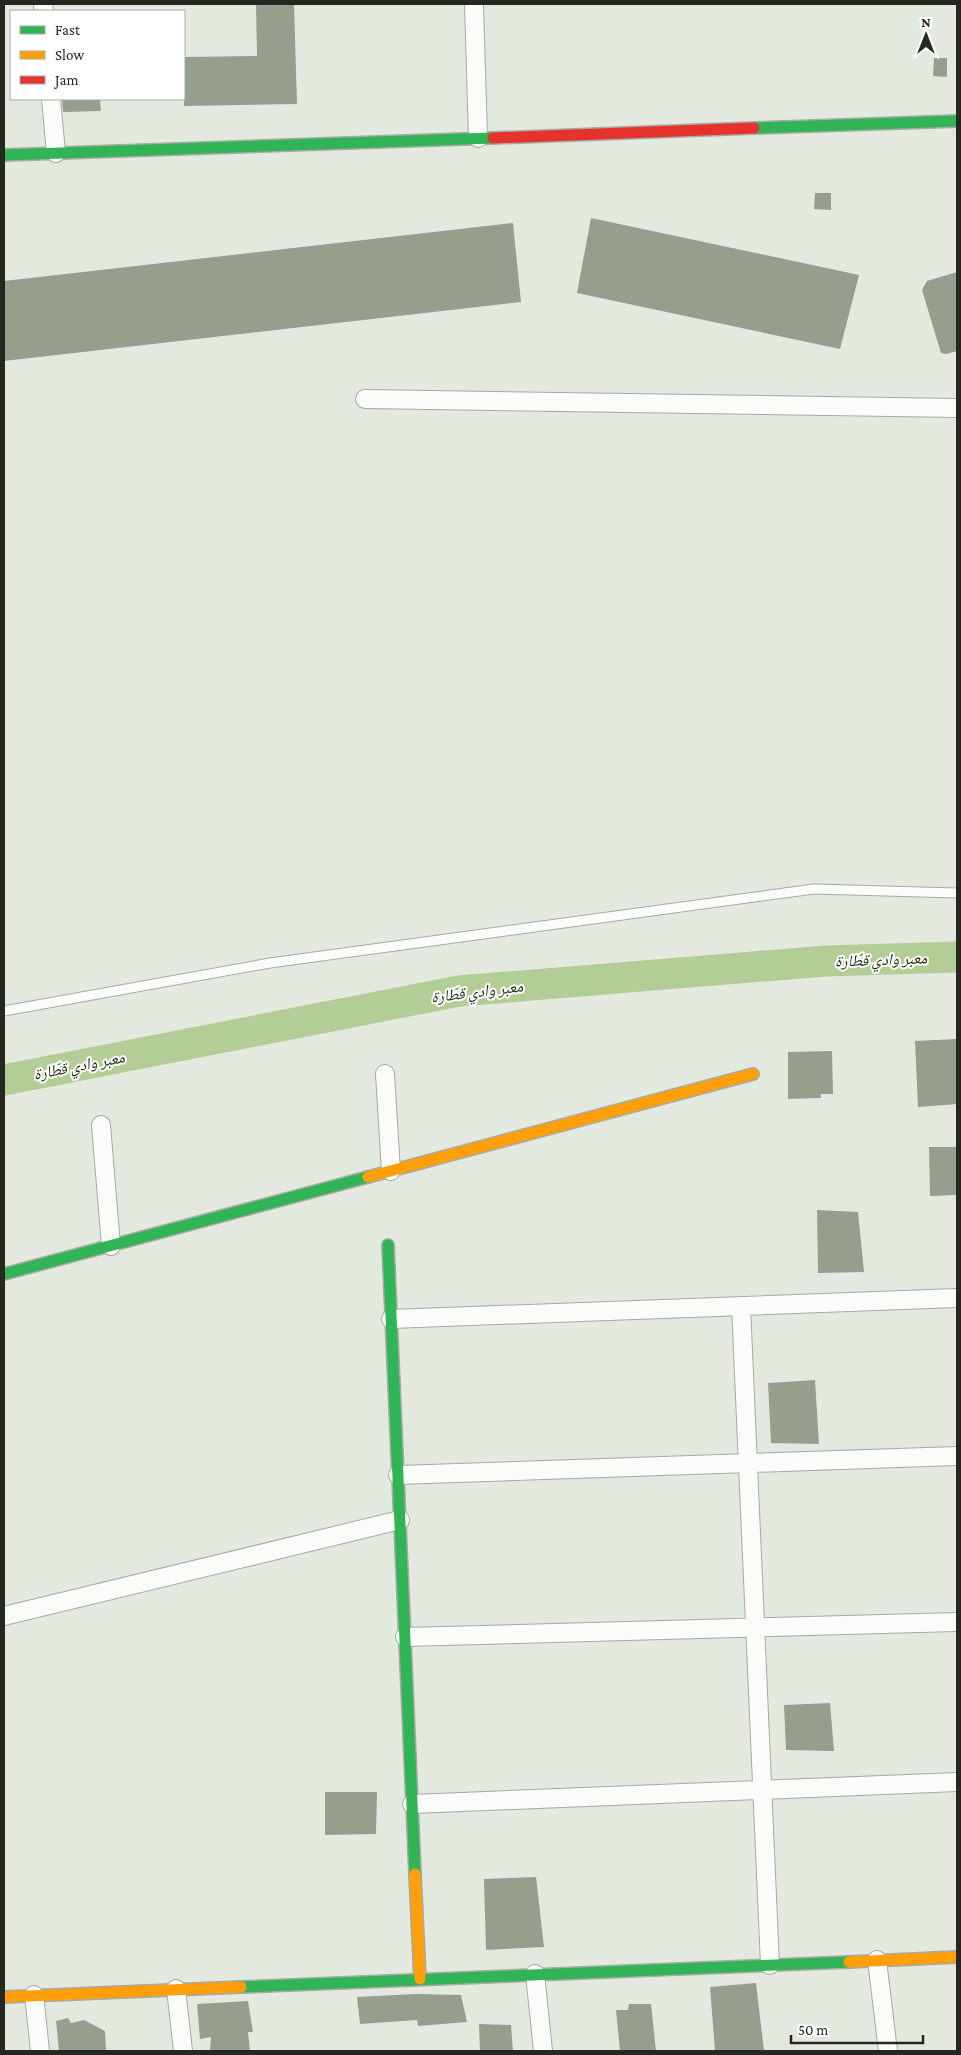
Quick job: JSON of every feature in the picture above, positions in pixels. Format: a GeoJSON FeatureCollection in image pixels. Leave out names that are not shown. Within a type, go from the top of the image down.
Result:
{"type":"FeatureCollection","features":[{"type":"Feature","properties":{"kind":"street"},"geometry":{"type":"LineString","coordinates":[[474,4],[478,138]]}},
{"type":"Feature","properties":{"kind":"street"},"geometry":{"type":"LineString","coordinates":[[51,100],[56,153]]}},
{"type":"Feature","properties":{"kind":"street"},"geometry":{"type":"LineString","coordinates":[[4,155],[957,121]]}},
{"type":"Feature","properties":{"kind":"street"},"geometry":{"type":"LineString","coordinates":[[365,399],[957,408]]}},
{"type":"Feature","properties":{"kind":"street"},"geometry":{"type":"LineString","coordinates":[[385,1074],[391,1171]]}},
{"type":"Feature","properties":{"kind":"street"},"geometry":{"type":"LineString","coordinates":[[4,1274],[753,1074]]}},
{"type":"Feature","properties":{"kind":"street"},"geometry":{"type":"LineString","coordinates":[[101,1125],[111,1246]]}},
{"type":"Feature","properties":{"kind":"street"},"geometry":{"type":"LineString","coordinates":[[388,1245],[420,1979]]}},
{"type":"Feature","properties":{"kind":"street"},"geometry":{"type":"LineString","coordinates":[[391,1319],[957,1298]]}},
{"type":"Feature","properties":{"kind":"street"},"geometry":{"type":"LineString","coordinates":[[741,1306],[770,1965]]}},
{"type":"Feature","properties":{"kind":"street"},"geometry":{"type":"LineString","coordinates":[[398,1475],[957,1456]]}},
{"type":"Feature","properties":{"kind":"street"},"geometry":{"type":"LineString","coordinates":[[4,1616],[400,1520]]}},
{"type":"Feature","properties":{"kind":"street"},"geometry":{"type":"LineString","coordinates":[[405,1637],[957,1622]]}},
{"type":"Feature","properties":{"kind":"street"},"geometry":{"type":"LineString","coordinates":[[412,1804],[957,1782]]}},
{"type":"Feature","properties":{"kind":"street"},"geometry":{"type":"LineString","coordinates":[[4,1997],[957,1957]]}},
{"type":"Feature","properties":{"kind":"street"},"geometry":{"type":"LineString","coordinates":[[877,1960],[888,2051]]}},
{"type":"Feature","properties":{"kind":"street"},"geometry":{"type":"LineString","coordinates":[[535,1974],[543,2051]]}},
{"type":"Feature","properties":{"kind":"street"},"geometry":{"type":"LineString","coordinates":[[176,1990],[184,2051]]}},
{"type":"Feature","properties":{"kind":"street"},"geometry":{"type":"LineString","coordinates":[[34,1995],[40,2051]]}},
{"type":"Feature","properties":{"kind":"lane"},"geometry":{"type":"LineString","coordinates":[[4,1011],[270,964],[814,889],[957,893]]}},
{"type":"Feature","properties":{"kind":"building"},"geometry":{"type":"Polygon","coordinates":[[[256,4],[294,4],[297,104],[184,106],[185,57],[257,56],[256,4]]]}},
{"type":"Feature","properties":{"kind":"building"},"geometry":{"type":"Polygon","coordinates":[[[934,58],[947,58],[947,77],[933,76],[934,58]]]}},
{"type":"Feature","properties":{"kind":"building"},"geometry":{"type":"Polygon","coordinates":[[[62,100],[100,100],[101,111],[63,112],[62,100]]]}},
{"type":"Feature","properties":{"kind":"building"},"geometry":{"type":"Polygon","coordinates":[[[815,193],[831,193],[831,210],[814,209],[815,193]]]}},
{"type":"Feature","properties":{"kind":"building"},"geometry":{"type":"Polygon","coordinates":[[[591,218],[859,275],[840,349],[577,293],[591,218]]]}},
{"type":"Feature","properties":{"kind":"building"},"geometry":{"type":"Polygon","coordinates":[[[513,223],[521,302],[4,361],[4,281],[513,223]]]}},
{"type":"Feature","properties":{"kind":"building"},"geometry":{"type":"Polygon","coordinates":[[[957,272],[957,351],[946,354],[941,353],[922,290],[927,281],[957,272]]]}},
{"type":"Feature","properties":{"kind":"building"},"geometry":{"type":"Polygon","coordinates":[[[957,1039],[957,1104],[918,1107],[915,1041],[957,1039]]]}},
{"type":"Feature","properties":{"kind":"building"},"geometry":{"type":"Polygon","coordinates":[[[832,1051],[833,1094],[821,1094],[821,1098],[788,1099],[788,1052],[832,1051]]]}},
{"type":"Feature","properties":{"kind":"building"},"geometry":{"type":"Polygon","coordinates":[[[929,1147],[957,1147],[957,1195],[930,1196],[929,1147]]]}},
{"type":"Feature","properties":{"kind":"building"},"geometry":{"type":"Polygon","coordinates":[[[817,1210],[858,1212],[864,1272],[818,1273],[817,1210]]]}},
{"type":"Feature","properties":{"kind":"building"},"geometry":{"type":"Polygon","coordinates":[[[815,1380],[819,1444],[771,1443],[768,1383],[815,1380]]]}},
{"type":"Feature","properties":{"kind":"building"},"geometry":{"type":"Polygon","coordinates":[[[830,1703],[834,1751],[786,1750],[784,1705],[830,1703]]]}},
{"type":"Feature","properties":{"kind":"building"},"geometry":{"type":"Polygon","coordinates":[[[325,1792],[377,1792],[376,1834],[325,1835],[325,1792]]]}},
{"type":"Feature","properties":{"kind":"building"},"geometry":{"type":"Polygon","coordinates":[[[536,1877],[544,1947],[486,1950],[484,1879],[536,1877]]]}},
{"type":"Feature","properties":{"kind":"building"},"geometry":{"type":"Polygon","coordinates":[[[756,1983],[764,2051],[715,2051],[710,1987],[756,1983]]]}},
{"type":"Feature","properties":{"kind":"building"},"geometry":{"type":"Polygon","coordinates":[[[415,1994],[461,1995],[467,2022],[418,2026],[417,2020],[360,2024],[357,1997],[415,1994]]]}},
{"type":"Feature","properties":{"kind":"building"},"geometry":{"type":"Polygon","coordinates":[[[248,2001],[253,2032],[248,2032],[250,2051],[210,2051],[211,2037],[200,2039],[197,2004],[248,2001]]]}},
{"type":"Feature","properties":{"kind":"building"},"geometry":{"type":"Polygon","coordinates":[[[629,2004],[651,2004],[656,2051],[620,2051],[616,2010],[628,2010],[629,2004]]]}},
{"type":"Feature","properties":{"kind":"building"},"geometry":{"type":"Polygon","coordinates":[[[68,2018],[71,2023],[84,2020],[105,2031],[106,2051],[59,2051],[56,2021],[68,2018]]]}},
{"type":"Feature","properties":{"kind":"building"},"geometry":{"type":"Polygon","coordinates":[[[479,2024],[511,2025],[513,2051],[480,2051],[479,2024]]]}},
{"type":"Feature","properties":{"kind":"waterway","name":"معبر وادي قطّارة"},"geometry":{"type":"LineString","coordinates":[[4,1080],[459,991],[826,961],[957,957]]}},
{"type":"Feature","properties":{"kind":"traffic: fast"},"geometry":{"type":"LineString","coordinates":[[754,128],[957,121]]}},
{"type":"Feature","properties":{"kind":"traffic: fast"},"geometry":{"type":"LineString","coordinates":[[4,155],[493,138]]}},
{"type":"Feature","properties":{"kind":"traffic: fast"},"geometry":{"type":"LineString","coordinates":[[4,1274],[368,1177]]}},
{"type":"Feature","properties":{"kind":"traffic: fast"},"geometry":{"type":"LineString","coordinates":[[388,1245],[415,1874]]}},
{"type":"Feature","properties":{"kind":"traffic: fast"},"geometry":{"type":"LineString","coordinates":[[241,1987],[849,1962]]}},
{"type":"Feature","properties":{"kind":"traffic: slow"},"geometry":{"type":"LineString","coordinates":[[368,1177],[753,1074]]}},
{"type":"Feature","properties":{"kind":"traffic: slow"},"geometry":{"type":"LineString","coordinates":[[415,1874],[420,1979]]}},
{"type":"Feature","properties":{"kind":"traffic: slow"},"geometry":{"type":"LineString","coordinates":[[849,1962],[957,1957]]}},
{"type":"Feature","properties":{"kind":"traffic: slow"},"geometry":{"type":"LineString","coordinates":[[4,1997],[241,1987]]}},
{"type":"Feature","properties":{"kind":"traffic: jam"},"geometry":{"type":"LineString","coordinates":[[493,138],[754,128]]}}]}
